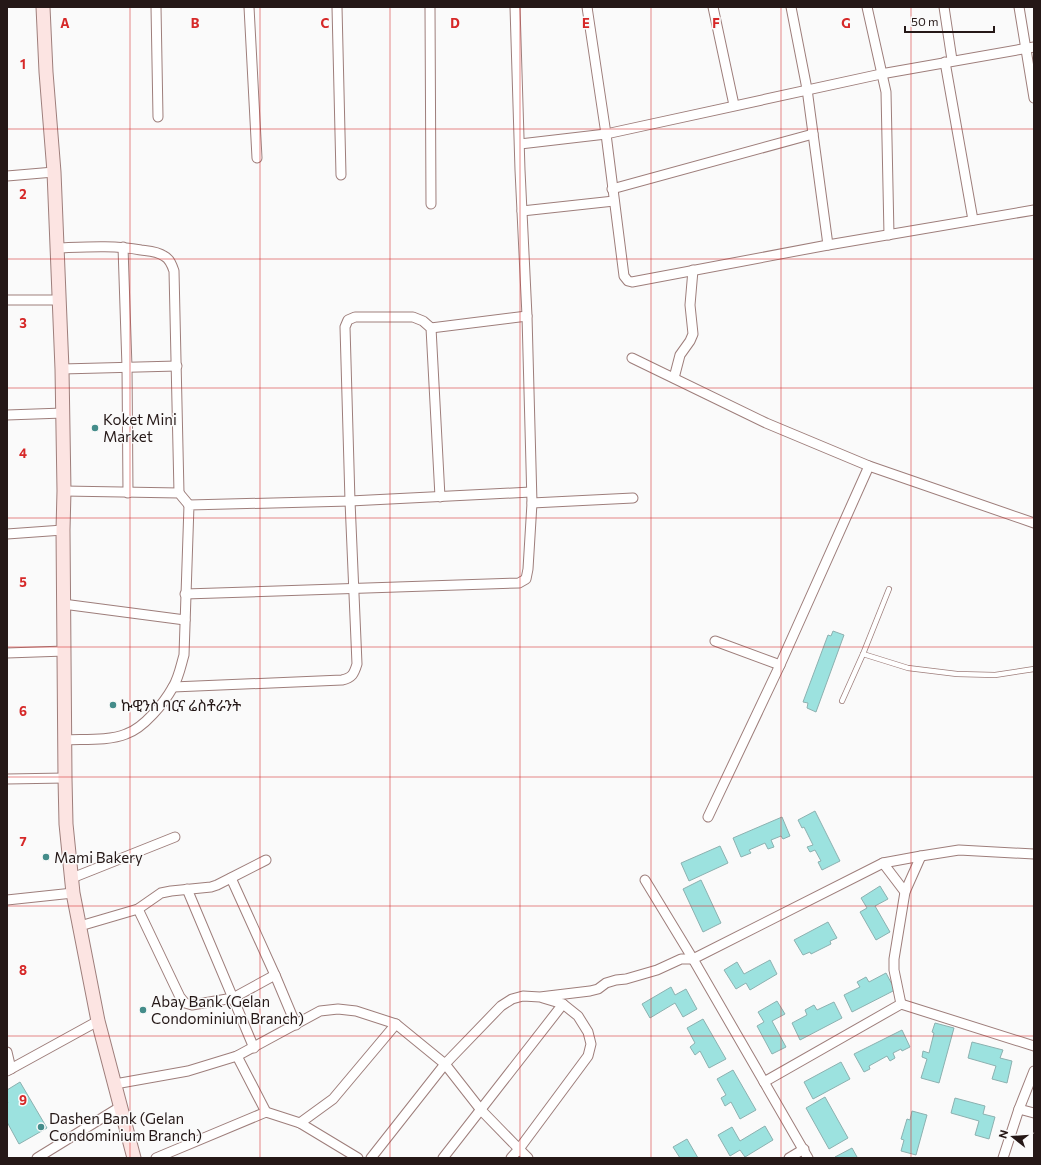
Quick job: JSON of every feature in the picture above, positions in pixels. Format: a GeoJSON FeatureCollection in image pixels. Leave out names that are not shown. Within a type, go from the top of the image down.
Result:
{"type":"FeatureCollection","features":[{"type":"Feature","properties":{"kind":"street"},"geometry":{"type":"LineString","coordinates":[[43,7],[46,72],[54,172],[62,369],[64,491],[62,530],[66,824],[73,893],[98,1021],[134,1158]]}},
{"type":"Feature","properties":{"kind":"street"},"geometry":{"type":"LineString","coordinates":[[156,7],[158,117]]}},
{"type":"Feature","properties":{"kind":"street"},"geometry":{"type":"LineString","coordinates":[[249,7],[257,158]]}},
{"type":"Feature","properties":{"kind":"street"},"geometry":{"type":"LineString","coordinates":[[337,7],[341,175]]}},
{"type":"Feature","properties":{"kind":"street"},"geometry":{"type":"LineString","coordinates":[[430,7],[431,204]]}},
{"type":"Feature","properties":{"kind":"street"},"geometry":{"type":"LineString","coordinates":[[185,594],[519,583],[526,579],[528,569],[532,503],[527,316],[515,7]]}},
{"type":"Feature","properties":{"kind":"street"},"geometry":{"type":"LineString","coordinates":[[587,7],[606,134],[624,276],[628,281],[632,282],[889,234],[1034,210]]}},
{"type":"Feature","properties":{"kind":"street"},"geometry":{"type":"LineString","coordinates":[[713,7],[734,106]]}},
{"type":"Feature","properties":{"kind":"street"},"geometry":{"type":"LineString","coordinates":[[791,7],[807,89],[828,245]]}},
{"type":"Feature","properties":{"kind":"street"},"geometry":{"type":"LineString","coordinates":[[866,7],[886,92],[889,234]]}},
{"type":"Feature","properties":{"kind":"street"},"geometry":{"type":"LineString","coordinates":[[944,7],[949,61],[973,220]]}},
{"type":"Feature","properties":{"kind":"street"},"geometry":{"type":"LineString","coordinates":[[1019,7],[1030,48],[1034,98]]}},
{"type":"Feature","properties":{"kind":"street"},"geometry":{"type":"LineString","coordinates":[[520,144],[606,134],[807,89],[949,61],[1030,48]]}},
{"type":"Feature","properties":{"kind":"street"},"geometry":{"type":"LineString","coordinates":[[612,189],[813,134]]}},
{"type":"Feature","properties":{"kind":"street"},"geometry":{"type":"LineString","coordinates":[[7,176],[54,172]]}},
{"type":"Feature","properties":{"kind":"street"},"geometry":{"type":"LineString","coordinates":[[522,212],[614,201]]}},
{"type":"Feature","properties":{"kind":"street"},"geometry":{"type":"LineString","coordinates":[[57,248],[99,246],[123,247],[155,252],[165,256],[170,261],[174,271],[179,494],[189,505],[184,655],[173,686],[148,720],[137,729],[126,734],[113,737],[65,740]]}},
{"type":"Feature","properties":{"kind":"street"},"geometry":{"type":"LineString","coordinates":[[123,247],[127,367],[128,493]]}},
{"type":"Feature","properties":{"kind":"street"},"geometry":{"type":"LineString","coordinates":[[674,378],[680,355],[693,334],[690,305],[693,270]]}},
{"type":"Feature","properties":{"kind":"street"},"geometry":{"type":"LineString","coordinates":[[7,300],[60,300]]}},
{"type":"Feature","properties":{"kind":"street"},"geometry":{"type":"LineString","coordinates":[[431,328],[527,316]]}},
{"type":"Feature","properties":{"kind":"street"},"geometry":{"type":"LineString","coordinates":[[173,686],[342,680],[350,678],[355,674],[357,664],[345,327],[348,320],[355,317],[413,317],[423,321],[431,328],[440,497]]}},
{"type":"Feature","properties":{"kind":"street"},"geometry":{"type":"LineString","coordinates":[[632,358],[766,423],[869,466],[1034,523]]}},
{"type":"Feature","properties":{"kind":"street"},"geometry":{"type":"LineString","coordinates":[[62,369],[177,366]]}},
{"type":"Feature","properties":{"kind":"street"},"geometry":{"type":"LineString","coordinates":[[7,415],[63,413]]}},
{"type":"Feature","properties":{"kind":"street"},"geometry":{"type":"LineString","coordinates":[[708,818],[780,665],[869,466]]}},
{"type":"Feature","properties":{"kind":"street"},"geometry":{"type":"LineString","coordinates":[[64,491],[179,494]]}},
{"type":"Feature","properties":{"kind":"street"},"geometry":{"type":"LineString","coordinates":[[189,505],[350,501],[531,492]]}},
{"type":"Feature","properties":{"kind":"street"},"geometry":{"type":"LineString","coordinates":[[532,503],[633,498]]}},
{"type":"Feature","properties":{"kind":"street"},"geometry":{"type":"LineString","coordinates":[[7,534],[62,530]]}},
{"type":"Feature","properties":{"kind":"street"},"geometry":{"type":"LineString","coordinates":[[63,604],[185,620]]}},
{"type":"Feature","properties":{"kind":"street"},"geometry":{"type":"LineString","coordinates":[[715,641],[780,665]]}},
{"type":"Feature","properties":{"kind":"street"},"geometry":{"type":"LineString","coordinates":[[7,653],[64,651]]}},
{"type":"Feature","properties":{"kind":"street"},"geometry":{"type":"LineString","coordinates":[[7,779],[65,778]]}},
{"type":"Feature","properties":{"kind":"street"},"geometry":{"type":"LineString","coordinates":[[72,878],[175,837]]}},
{"type":"Feature","properties":{"kind":"street"},"geometry":{"type":"LineString","coordinates":[[371,1158],[445,1064],[501,1006],[512,999],[523,996],[540,997],[590,991],[606,983],[657,970],[680,959],[693,959],[883,863],[959,850],[1034,854]]}},
{"type":"Feature","properties":{"kind":"street"},"geometry":{"type":"LineString","coordinates":[[901,1004],[894,970],[894,959],[905,892],[921,856]]}},
{"type":"Feature","properties":{"kind":"street"},"geometry":{"type":"LineString","coordinates":[[80,926],[138,909],[161,893],[211,887],[266,860]]}},
{"type":"Feature","properties":{"kind":"street"},"geometry":{"type":"LineString","coordinates":[[883,863],[905,892]]}},
{"type":"Feature","properties":{"kind":"street"},"geometry":{"type":"LineString","coordinates":[[231,878],[296,1025]]}},
{"type":"Feature","properties":{"kind":"street"},"geometry":{"type":"LineString","coordinates":[[645,880],[693,959],[808,1158]]}},
{"type":"Feature","properties":{"kind":"street"},"geometry":{"type":"LineString","coordinates":[[187,889],[254,1048]]}},
{"type":"Feature","properties":{"kind":"street"},"geometry":{"type":"LineString","coordinates":[[7,900],[73,893]]}},
{"type":"Feature","properties":{"kind":"street"},"geometry":{"type":"LineString","coordinates":[[138,909],[180,997],[185,1003],[192,1005],[233,998],[275,975]]}},
{"type":"Feature","properties":{"kind":"street"},"geometry":{"type":"LineString","coordinates":[[511,1158],[588,1056],[591,1044],[588,1032],[578,1016],[563,1004],[540,997]]}},
{"type":"Feature","properties":{"kind":"street"},"geometry":{"type":"LineString","coordinates":[[443,1158],[563,1004]]}},
{"type":"Feature","properties":{"kind":"street"},"geometry":{"type":"LineString","coordinates":[[764,1082],[901,1004],[1034,1046]]}},
{"type":"Feature","properties":{"kind":"street"},"geometry":{"type":"LineString","coordinates":[[115,1084],[188,1071],[237,1056],[320,1011],[338,1009],[356,1011],[396,1024],[445,1064],[481,1110],[528,1158]]}},
{"type":"Feature","properties":{"kind":"street"},"geometry":{"type":"LineString","coordinates":[[7,1052],[9,1070],[98,1021]]}},
{"type":"Feature","properties":{"kind":"street"},"geometry":{"type":"LineString","coordinates":[[300,1123],[333,1099],[396,1024]]}},
{"type":"Feature","properties":{"kind":"street"},"geometry":{"type":"LineString","coordinates":[[237,1056],[266,1112]]}},
{"type":"Feature","properties":{"kind":"street"},"geometry":{"type":"LineString","coordinates":[[1003,1158],[1034,1070]]}},
{"type":"Feature","properties":{"kind":"street"},"geometry":{"type":"LineString","coordinates":[[37,1158],[120,1107]]}},
{"type":"Feature","properties":{"kind":"street"},"geometry":{"type":"LineString","coordinates":[[1019,1109],[1034,1113]]}},
{"type":"Feature","properties":{"kind":"street"},"geometry":{"type":"LineString","coordinates":[[156,1158],[266,1112],[300,1123],[358,1158]]}},
{"type":"Feature","properties":{"kind":"street"},"geometry":{"type":"LineString","coordinates":[[789,1158],[804,1150]]}},
{"type":"Feature","properties":{"kind":"lane"},"geometry":{"type":"LineString","coordinates":[[842,701],[889,589]]}},
{"type":"Feature","properties":{"kind":"lane"},"geometry":{"type":"LineString","coordinates":[[863,654],[908,668],[957,674],[994,675],[1034,669]]}},
{"type":"Feature","properties":{"kind":"building"},"geometry":{"type":"Polygon","coordinates":[[[833,631],[844,635],[816,712],[807,708],[808,703],[803,702],[828,635],[831,636],[833,631]]]}},
{"type":"Feature","properties":{"kind":"building"},"geometry":{"type":"Polygon","coordinates":[[[815,811],[840,861],[822,870],[818,862],[821,861],[815,850],[810,852],[807,847],[813,845],[804,827],[802,828],[798,820],[815,811]]]}},
{"type":"Feature","properties":{"kind":"building"},"geometry":{"type":"Polygon","coordinates":[[[782,817],[790,836],[783,839],[781,836],[771,840],[774,847],[768,849],[765,843],[749,850],[751,853],[741,857],[733,838],[782,817]]]}},
{"type":"Feature","properties":{"kind":"building"},"geometry":{"type":"Polygon","coordinates":[[[720,846],[728,863],[689,881],[681,863],[720,846]]]}},
{"type":"Feature","properties":{"kind":"building"},"geometry":{"type":"Polygon","coordinates":[[[701,880],[721,923],[703,932],[683,889],[701,880]]]}},
{"type":"Feature","properties":{"kind":"building"},"geometry":{"type":"Polygon","coordinates":[[[880,886],[888,899],[875,906],[890,932],[876,940],[860,912],[867,908],[861,898],[880,886]]]}},
{"type":"Feature","properties":{"kind":"building"},"geometry":{"type":"Polygon","coordinates":[[[828,922],[837,938],[830,941],[831,944],[811,954],[810,952],[803,955],[794,940],[828,922]]]}},
{"type":"Feature","properties":{"kind":"building"},"geometry":{"type":"Polygon","coordinates":[[[770,960],[777,974],[750,990],[746,983],[736,989],[724,970],[737,962],[744,974],[770,960]]]}},
{"type":"Feature","properties":{"kind":"building"},"geometry":{"type":"Polygon","coordinates":[[[886,973],[895,990],[852,1012],[844,995],[860,987],[857,982],[866,977],[869,982],[886,973]]]}},
{"type":"Feature","properties":{"kind":"building"},"geometry":{"type":"Polygon","coordinates":[[[671,987],[675,995],[686,989],[697,1009],[683,1017],[675,1003],[650,1018],[642,1004],[671,987]]]}},
{"type":"Feature","properties":{"kind":"building"},"geometry":{"type":"Polygon","coordinates":[[[777,1001],[785,1014],[772,1021],[786,1047],[772,1054],[757,1026],[764,1022],[758,1012],[777,1001]]]}},
{"type":"Feature","properties":{"kind":"building"},"geometry":{"type":"Polygon","coordinates":[[[834,1002],[842,1018],[800,1040],[792,1023],[807,1015],[805,1010],[814,1005],[817,1010],[834,1002]]]}},
{"type":"Feature","properties":{"kind":"building"},"geometry":{"type":"Polygon","coordinates":[[[703,1019],[726,1059],[709,1068],[700,1051],[695,1055],[690,1047],[695,1043],[687,1028],[703,1019]]]}},
{"type":"Feature","properties":{"kind":"building"},"geometry":{"type":"Polygon","coordinates":[[[935,1023],[954,1028],[939,1083],[921,1078],[927,1059],[922,1057],[923,1051],[929,1053],[935,1023]]]}},
{"type":"Feature","properties":{"kind":"building"},"geometry":{"type":"Polygon","coordinates":[[[902,1030],[910,1047],[893,1053],[895,1058],[890,1061],[887,1056],[869,1066],[870,1069],[864,1072],[854,1054],[902,1030]]]}},
{"type":"Feature","properties":{"kind":"building"},"geometry":{"type":"Polygon","coordinates":[[[972,1042],[1003,1050],[1000,1058],[1012,1061],[1007,1083],[992,1079],[996,1066],[968,1058],[972,1042]]]}},
{"type":"Feature","properties":{"kind":"building"},"geometry":{"type":"Polygon","coordinates":[[[841,1062],[850,1079],[813,1099],[804,1082],[841,1062]]]}},
{"type":"Feature","properties":{"kind":"building"},"geometry":{"type":"Polygon","coordinates":[[[733,1070],[756,1110],[740,1119],[731,1102],[725,1106],[721,1098],[726,1095],[717,1079],[733,1070]]]}},
{"type":"Feature","properties":{"kind":"building"},"geometry":{"type":"Polygon","coordinates":[[[20,1082],[47,1128],[19,1144],[7,1122],[7,1090],[20,1082]]]}},
{"type":"Feature","properties":{"kind":"building"},"geometry":{"type":"Polygon","coordinates":[[[825,1097],[848,1138],[829,1149],[806,1108],[825,1097]]]}},
{"type":"Feature","properties":{"kind":"building"},"geometry":{"type":"Polygon","coordinates":[[[955,1098],[985,1106],[983,1114],[995,1117],[989,1139],[975,1135],[979,1121],[951,1113],[955,1098]]]}},
{"type":"Feature","properties":{"kind":"building"},"geometry":{"type":"Polygon","coordinates":[[[912,1111],[927,1115],[916,1155],[901,1151],[904,1140],[901,1139],[907,1119],[910,1120],[912,1111]]]}},
{"type":"Feature","properties":{"kind":"building"},"geometry":{"type":"Polygon","coordinates":[[[765,1126],[773,1140],[745,1157],[740,1150],[730,1156],[718,1135],[732,1127],[740,1141],[765,1126]]]}},
{"type":"Feature","properties":{"kind":"building"},"geometry":{"type":"Polygon","coordinates":[[[687,1139],[698,1158],[680,1158],[673,1147],[687,1139]]]}},
{"type":"Feature","properties":{"kind":"building"},"geometry":{"type":"Polygon","coordinates":[[[852,1148],[857,1157],[856,1158],[835,1158],[835,1157],[852,1148]]]}},
{"type":"Feature","properties":{"kind":"place","name":"Koket Mini Market"},"geometry":{"type":"Point","coordinates":[95,428]}},
{"type":"Feature","properties":{"kind":"place","name":"ኩዊንስ ባርና ሬስቶራንት"},"geometry":{"type":"Point","coordinates":[113,705]}},
{"type":"Feature","properties":{"kind":"place","name":"Mami Bakery"},"geometry":{"type":"Point","coordinates":[46,857]}},
{"type":"Feature","properties":{"kind":"place","name":"Abay Bank (Gelan Condominium Branch)"},"geometry":{"type":"Point","coordinates":[143,1010]}},
{"type":"Feature","properties":{"kind":"place","name":"Dashen Bank (Gelan Condominium Branch)"},"geometry":{"type":"Point","coordinates":[41,1127]}}]}
